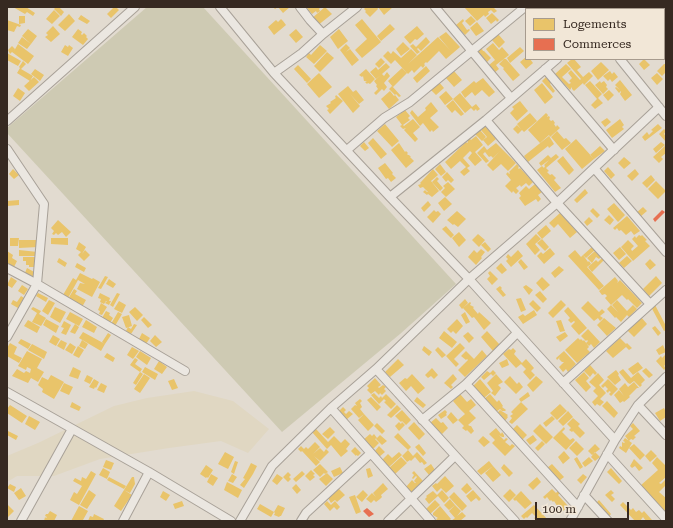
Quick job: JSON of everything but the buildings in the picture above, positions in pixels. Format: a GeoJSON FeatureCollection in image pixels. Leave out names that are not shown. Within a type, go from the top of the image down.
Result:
{"type":"FeatureCollection","features":[{"type":"Feature","properties":{"kind":"street"},"geometry":{"type":"LineString","coordinates":[[7,120],[135,7]]}},
{"type":"Feature","properties":{"kind":"street"},"geometry":{"type":"LineString","coordinates":[[220,7],[274,73],[469,279],[615,440]]}},
{"type":"Feature","properties":{"kind":"street"},"geometry":{"type":"LineString","coordinates":[[300,7],[323,34]]}},
{"type":"Feature","properties":{"kind":"street"},"geometry":{"type":"LineString","coordinates":[[274,73],[302,53],[357,7]]}},
{"type":"Feature","properties":{"kind":"street"},"geometry":{"type":"LineString","coordinates":[[435,7],[511,98]]}},
{"type":"Feature","properties":{"kind":"street"},"geometry":{"type":"LineString","coordinates":[[347,150],[384,118],[410,102],[525,7]]}},
{"type":"Feature","properties":{"kind":"street"},"geometry":{"type":"LineString","coordinates":[[390,197],[486,120],[556,60]]}},
{"type":"Feature","properties":{"kind":"street"},"geometry":{"type":"LineString","coordinates":[[621,60],[666,116]]}},
{"type":"Feature","properties":{"kind":"street"},"geometry":{"type":"LineString","coordinates":[[545,69],[614,150]]}},
{"type":"Feature","properties":{"kind":"street"},"geometry":{"type":"LineString","coordinates":[[240,521],[272,466],[331,408],[376,368],[469,279],[557,203],[659,107]]}},
{"type":"Feature","properties":{"kind":"street"},"geometry":{"type":"LineString","coordinates":[[486,120],[557,203],[650,304]]}},
{"type":"Feature","properties":{"kind":"street"},"geometry":{"type":"LineString","coordinates":[[7,149],[44,204],[37,284],[7,337]]}},
{"type":"Feature","properties":{"kind":"street"},"geometry":{"type":"LineString","coordinates":[[594,168],[666,252]]}},
{"type":"Feature","properties":{"kind":"street"},"geometry":{"type":"LineString","coordinates":[[7,268],[185,371]]}},
{"type":"Feature","properties":{"kind":"street"},"geometry":{"type":"LineString","coordinates":[[563,383],[666,290]]}},
{"type":"Feature","properties":{"kind":"street"},"geometry":{"type":"LineString","coordinates":[[422,420],[466,384],[517,333]]}},
{"type":"Feature","properties":{"kind":"street"},"geometry":{"type":"LineString","coordinates":[[376,368],[515,521]]}},
{"type":"Feature","properties":{"kind":"street"},"geometry":{"type":"LineString","coordinates":[[570,521],[615,440],[638,405],[666,377]]}},
{"type":"Feature","properties":{"kind":"street"},"geometry":{"type":"LineString","coordinates":[[466,384],[578,507]]}},
{"type":"Feature","properties":{"kind":"street"},"geometry":{"type":"LineString","coordinates":[[7,392],[149,472],[227,520]]}},
{"type":"Feature","properties":{"kind":"street"},"geometry":{"type":"LineString","coordinates":[[638,405],[666,435]]}},
{"type":"Feature","properties":{"kind":"street"},"geometry":{"type":"LineString","coordinates":[[331,408],[431,521]]}},
{"type":"Feature","properties":{"kind":"street"},"geometry":{"type":"LineString","coordinates":[[20,521],[72,429]]}},
{"type":"Feature","properties":{"kind":"street"},"geometry":{"type":"LineString","coordinates":[[301,521],[306,513],[371,453]]}},
{"type":"Feature","properties":{"kind":"street"},"geometry":{"type":"LineString","coordinates":[[607,454],[666,519]]}},
{"type":"Feature","properties":{"kind":"street"},"geometry":{"type":"LineString","coordinates":[[388,521],[455,456]]}},
{"type":"Feature","properties":{"kind":"street"},"geometry":{"type":"LineString","coordinates":[[122,521],[149,472]]}},
{"type":"Feature","properties":{"kind":"street"},"geometry":{"type":"LineString","coordinates":[[584,495],[608,521]]}},
{"type":"Feature","properties":{"kind":"shaded area"},"geometry":{"type":"Polygon","coordinates":[[[147,7],[203,7],[456,284],[400,334],[282,432],[7,133],[7,128],[147,7]]]}},
{"type":"Feature","properties":{"kind":"shaded area"},"geometry":{"type":"Polygon","coordinates":[[[194,391],[233,401],[269,429],[248,453],[221,441],[100,459],[54,476],[17,476],[7,482],[7,456],[38,443],[114,406],[147,398],[194,391]]]}}]}
